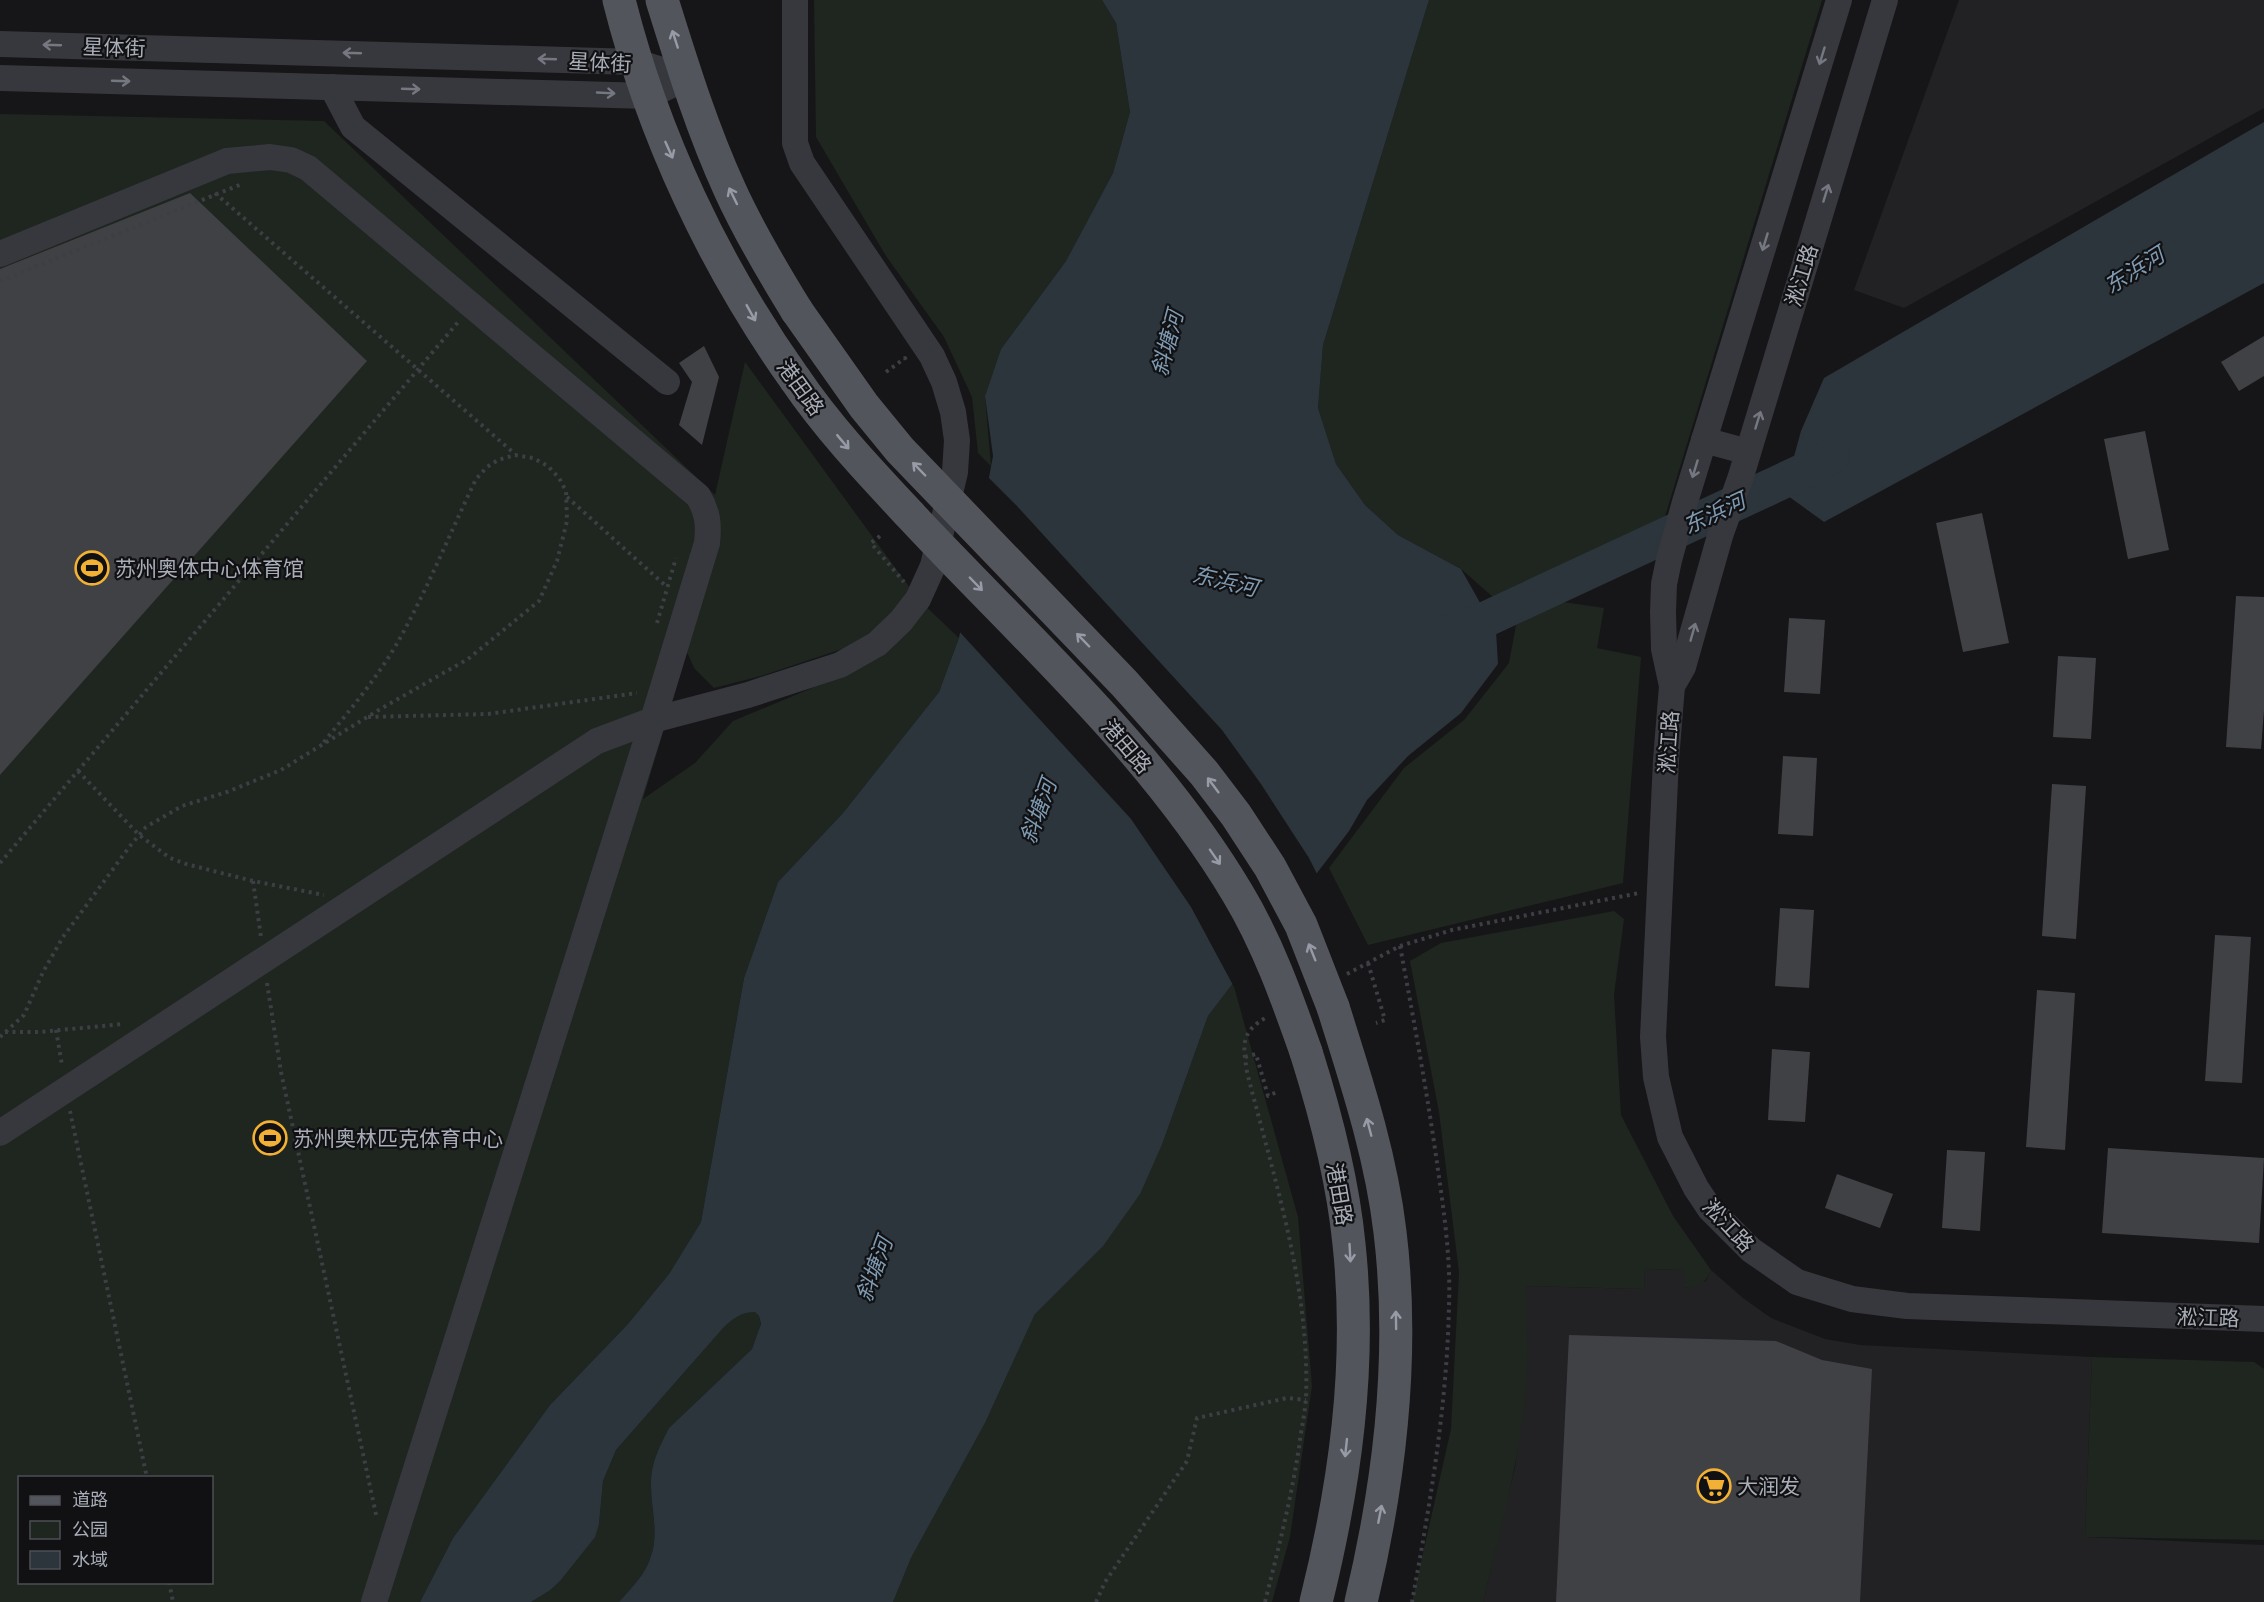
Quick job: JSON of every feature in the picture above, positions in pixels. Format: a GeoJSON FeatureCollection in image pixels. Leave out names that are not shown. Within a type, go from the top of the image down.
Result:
{"type":"FeatureCollection","features":[{"type":"Feature","properties":{"kind":"main road","name":"港田路"},"geometry":{"type":"LineString","coordinates":[[619,0],[636,62],[661,132],[691,199],[764,335],[816,410],[849,450],[1081,693],[1189,820],[1223,869],[1255,923],[1284,989],[1320,1098],[1349,1244],[1353,1319],[1351,1395],[1344,1471],[1316,1602]]}},
{"type":"Feature","properties":{"kind":"main road","name":"港田路"},"geometry":{"type":"LineString","coordinates":[[662,0],[687,78],[730,190],[759,249],[796,311],[864,406],[900,450],[1124,683],[1204,773],[1236,815],[1270,867],[1301,925],[1333,1007],[1359,1088],[1376,1152],[1390,1231],[1396,1312],[1394,1420],[1384,1493],[1361,1602]]}},
{"type":"Feature","properties":{"kind":"street"},"geometry":{"type":"LineString","coordinates":[[0,1133],[597,741],[653,720],[748,695],[840,665],[877,644],[901,621],[918,599],[933,566],[955,472],[957,440],[953,412],[944,382],[932,356],[802,163],[795,142],[795,0]]}},
{"type":"Feature","properties":{"kind":"street","name":"淞江路"},"geometry":{"type":"LineString","coordinates":[[1839,0],[1685,502],[1664,584],[1664,649],[1672,686],[1666,760],[1654,1026],[1656,1077],[1670,1137],[1696,1188],[1710,1209],[1751,1250],[1797,1282],[1852,1299],[1907,1306],[2264,1319]]}},
{"type":"Feature","properties":{"kind":"street","name":"淞江路"},"geometry":{"type":"LineString","coordinates":[[1672,686],[1683,667],[1720,536],[1885,0]]}},
{"type":"Feature","properties":{"kind":"street","name":"星体街"},"geometry":{"type":"LineString","coordinates":[[0,44],[636,62],[687,78]]}},
{"type":"Feature","properties":{"kind":"street","name":"星体街"},"geometry":{"type":"LineString","coordinates":[[0,78],[648,96],[687,78]]}},
{"type":"Feature","properties":{"kind":"street"},"geometry":{"type":"LineString","coordinates":[[332,87],[353,127],[667,382]]}},
{"type":"Feature","properties":{"kind":"street"},"geometry":{"type":"LineString","coordinates":[[0,254],[227,161],[270,157],[291,160],[308,168],[698,496],[705,507],[709,525],[707,543],[374,1602]]}},
{"type":"Feature","properties":{"kind":"street"},"geometry":{"type":"LineString","coordinates":[[1704,440],[1744,464]]}},
{"type":"Feature","properties":{"kind":"path"},"geometry":{"type":"LineString","coordinates":[[0,281],[215,193],[251,182]]}},
{"type":"Feature","properties":{"kind":"path"},"geometry":{"type":"LineString","coordinates":[[215,193],[516,455]]}},
{"type":"Feature","properties":{"kind":"path"},"geometry":{"type":"LineString","coordinates":[[0,863],[472,306]]}},
{"type":"Feature","properties":{"kind":"path"},"geometry":{"type":"LineString","coordinates":[[886,372],[905,358]]}},
{"type":"Feature","properties":{"kind":"path"},"geometry":{"type":"LineString","coordinates":[[0,1036],[24,1015],[43,972],[63,937],[146,827],[182,806],[227,792],[281,770],[468,659],[539,601],[557,561],[567,521],[567,497],[559,478],[548,466],[534,458],[516,455],[498,460],[487,467],[476,479],[399,641],[366,690],[323,743]]}},
{"type":"Feature","properties":{"kind":"path"},"geometry":{"type":"LineString","coordinates":[[567,497],[667,587]]}},
{"type":"Feature","properties":{"kind":"path"},"geometry":{"type":"LineString","coordinates":[[880,536],[871,543],[902,580]]}},
{"type":"Feature","properties":{"kind":"path"},"geometry":{"type":"LineString","coordinates":[[655,629],[678,555]]}},
{"type":"Feature","properties":{"kind":"path"},"geometry":{"type":"LineString","coordinates":[[634,702],[640,683]]}},
{"type":"Feature","properties":{"kind":"path"},"geometry":{"type":"LineString","coordinates":[[367,717],[488,714],[637,693]]}},
{"type":"Feature","properties":{"kind":"path"},"geometry":{"type":"LineString","coordinates":[[78,771],[139,835],[170,858],[253,881],[354,901]]}},
{"type":"Feature","properties":{"kind":"path"},"geometry":{"type":"LineString","coordinates":[[253,881],[261,938]]}},
{"type":"Feature","properties":{"kind":"path"},"geometry":{"type":"LineString","coordinates":[[1400,946],[1444,1209],[1450,1303],[1444,1393],[1434,1480],[1412,1602]]}},
{"type":"Feature","properties":{"kind":"path"},"geometry":{"type":"LineString","coordinates":[[1368,963],[1384,1020],[1376,1023]]}},
{"type":"Feature","properties":{"kind":"path"},"geometry":{"type":"LineString","coordinates":[[267,982],[281,1072],[377,1520]]}},
{"type":"Feature","properties":{"kind":"path"},"geometry":{"type":"LineString","coordinates":[[5,1032],[126,1024]]}},
{"type":"Feature","properties":{"kind":"path"},"geometry":{"type":"LineString","coordinates":[[56,1030],[66,1090],[147,1476]]}},
{"type":"Feature","properties":{"kind":"path"},"geometry":{"type":"LineString","coordinates":[[1245,1057],[1256,1054],[1268,1096],[1279,1091]]}},
{"type":"Feature","properties":{"kind":"path"},"geometry":{"type":"LineString","coordinates":[[1096,1602],[1105,1582],[1187,1461],[1197,1418],[1287,1398],[1306,1400]]}},
{"type":"Feature","properties":{"kind":"path"},"geometry":{"type":"LineString","coordinates":[[169,1584],[173,1602]]}},
{"type":"Feature","properties":{"kind":"shaded area"},"geometry":{"type":"Polygon","coordinates":[[[1959,0],[2264,0],[2264,108],[1904,308],[1854,290],[1959,0]]]}},
{"type":"Feature","properties":{"kind":"shaded area"},"geometry":{"type":"Polygon","coordinates":[[[1645,1269],[1685,1270],[1686,1288],[1706,1281],[1711,1270],[1743,1298],[1771,1318],[1825,1339],[1860,1345],[2092,1357],[2085,1537],[2264,1545],[2264,1602],[1483,1602],[1515,1467],[1526,1384],[1526,1286],[1644,1289],[1645,1269]]]}},
{"type":"Feature","properties":{"kind":"green space"},"geometry":{"type":"Polygon","coordinates":[[[814,0],[1102,0],[1116,23],[1130,112],[1113,173],[1066,261],[1001,349],[985,396],[991,466],[978,453],[972,397],[944,337],[886,256],[816,137],[814,0]]]}},
{"type":"Feature","properties":{"kind":"green space"},"geometry":{"type":"Polygon","coordinates":[[[1429,0],[1822,0],[1663,523],[1494,598],[1461,569],[1398,535],[1365,505],[1336,464],[1318,408],[1323,345],[1429,0]]]}},
{"type":"Feature","properties":{"kind":"green space","name":"苏州奥林匹克体育中心"},"geometry":{"type":"Polygon","coordinates":[[[0,114],[324,121],[715,495],[745,362],[918,599],[959,638],[939,692],[843,813],[778,882],[744,978],[701,1222],[669,1274],[627,1325],[550,1405],[453,1538],[420,1602],[0,1602],[0,114]],[[863,642],[761,676],[714,688],[694,668],[687,652],[643,799],[695,763],[733,721],[824,683],[863,642]]]}},
{"type":"Feature","properties":{"kind":"green space"},"geometry":{"type":"Polygon","coordinates":[[[1549,600],[1604,608],[1597,648],[1641,657],[1623,883],[1368,945],[1329,868],[1404,768],[1464,720],[1509,663],[1517,620],[1549,600]]]}},
{"type":"Feature","properties":{"kind":"green space"},"geometry":{"type":"Polygon","coordinates":[[[1614,911],[1624,919],[1614,995],[1621,1115],[1673,1216],[1711,1270],[1701,1284],[1685,1288],[1685,1270],[1645,1269],[1644,1289],[1526,1286],[1527,1362],[1523,1414],[1509,1495],[1483,1602],[1412,1602],[1451,1429],[1459,1272],[1439,1112],[1410,961],[1441,943],[1614,911]]]}},
{"type":"Feature","properties":{"kind":"green space"},"geometry":{"type":"Polygon","coordinates":[[[1233,983],[1298,1217],[1312,1386],[1290,1537],[1272,1602],[893,1602],[911,1558],[985,1423],[1035,1314],[1163,1142],[1208,1016],[1233,983]]]}},
{"type":"Feature","properties":{"kind":"green space"},"geometry":{"type":"Polygon","coordinates":[[[755,1312],[759,1316],[761,1325],[752,1349],[669,1428],[659,1449],[651,1478],[655,1530],[653,1547],[649,1563],[638,1580],[619,1602],[531,1602],[549,1591],[599,1524],[603,1481],[616,1450],[724,1327],[738,1314],[755,1312]]]}},
{"type":"Feature","properties":{"kind":"green space"},"geometry":{"type":"Polygon","coordinates":[[[2092,1357],[2254,1362],[2264,1369],[2264,1540],[2085,1537],[2092,1357]]]}},
{"type":"Feature","properties":{"kind":"water","name":"斜塘河"},"geometry":{"type":"Polygon","coordinates":[[[1102,0],[1429,0],[1323,345],[1318,408],[1336,464],[1365,505],[1398,535],[1461,569],[1496,631],[1498,664],[1461,713],[1408,756],[1367,800],[1349,831],[1208,1016],[1163,1142],[1140,1194],[1103,1246],[1035,1314],[985,1423],[911,1558],[893,1602],[619,1602],[642,1575],[651,1556],[655,1530],[651,1478],[662,1442],[669,1428],[752,1349],[761,1324],[755,1312],[738,1316],[724,1327],[616,1450],[603,1481],[599,1524],[595,1537],[560,1581],[549,1591],[531,1602],[420,1602],[453,1538],[550,1405],[627,1325],[669,1274],[701,1222],[744,978],[778,882],[843,813],[939,692],[959,638],[993,456],[985,396],[1001,349],[1066,261],[1113,173],[1130,112],[1116,23],[1102,0]]]}},
{"type":"Feature","properties":{"kind":"water"},"geometry":{"type":"Polygon","coordinates":[[[2264,122],[2264,283],[1824,522],[1784,493],[1801,431],[1824,378],[2264,122]]]}},
{"type":"Feature","properties":{"kind":"pier"},"geometry":{"type":"Polygon","coordinates":[[[986,475],[1222,730],[1261,784],[1309,858],[1318,876],[1234,987],[1191,907],[1131,819],[957,629],[986,475]]]}},
{"type":"Feature","properties":{"kind":"building","name":"苏州奥体中心体育馆"},"geometry":{"type":"Polygon","coordinates":[[[190,193],[367,361],[0,775],[0,269],[190,193]]]}},
{"type":"Feature","properties":{"kind":"building"},"geometry":{"type":"Polygon","coordinates":[[[2264,336],[2264,376],[2239,391],[2221,362],[2264,336]]]}},
{"type":"Feature","properties":{"kind":"building"},"geometry":{"type":"Polygon","coordinates":[[[704,346],[719,377],[702,445],[679,425],[692,382],[679,363],[704,346]]]}},
{"type":"Feature","properties":{"kind":"building"},"geometry":{"type":"Polygon","coordinates":[[[2145,431],[2169,550],[2128,559],[2104,439],[2145,431]]]}},
{"type":"Feature","properties":{"kind":"building"},"geometry":{"type":"Polygon","coordinates":[[[1982,513],[2009,643],[1963,652],[1936,523],[1982,513]]]}},
{"type":"Feature","properties":{"kind":"building"},"geometry":{"type":"Polygon","coordinates":[[[2236,596],[2264,597],[2264,710],[2261,749],[2226,747],[2236,596]]]}},
{"type":"Feature","properties":{"kind":"building"},"geometry":{"type":"Polygon","coordinates":[[[1789,618],[1825,620],[1820,694],[1784,692],[1789,618]]]}},
{"type":"Feature","properties":{"kind":"building"},"geometry":{"type":"Polygon","coordinates":[[[2058,656],[2096,658],[2091,739],[2053,737],[2058,656]]]}},
{"type":"Feature","properties":{"kind":"building"},"geometry":{"type":"Polygon","coordinates":[[[1783,756],[1817,758],[1813,836],[1778,834],[1783,756]]]}},
{"type":"Feature","properties":{"kind":"building"},"geometry":{"type":"Polygon","coordinates":[[[2052,784],[2086,786],[2076,939],[2042,936],[2052,784]]]}},
{"type":"Feature","properties":{"kind":"building"},"geometry":{"type":"Polygon","coordinates":[[[1780,908],[1814,910],[1809,988],[1775,986],[1780,908]]]}},
{"type":"Feature","properties":{"kind":"building"},"geometry":{"type":"Polygon","coordinates":[[[2215,935],[2251,937],[2242,1083],[2205,1081],[2215,935]]]}},
{"type":"Feature","properties":{"kind":"building"},"geometry":{"type":"Polygon","coordinates":[[[2037,990],[2075,993],[2065,1150],[2026,1147],[2037,990]]]}},
{"type":"Feature","properties":{"kind":"building"},"geometry":{"type":"Polygon","coordinates":[[[1772,1049],[1810,1052],[1805,1122],[1768,1120],[1772,1049]]]}},
{"type":"Feature","properties":{"kind":"building"},"geometry":{"type":"Polygon","coordinates":[[[2108,1148],[2264,1158],[2259,1243],[2102,1233],[2108,1148]]]}},
{"type":"Feature","properties":{"kind":"building"},"geometry":{"type":"Polygon","coordinates":[[[1947,1150],[1985,1152],[1980,1231],[1942,1228],[1947,1150]]]}},
{"type":"Feature","properties":{"kind":"building"},"geometry":{"type":"Polygon","coordinates":[[[1837,1174],[1893,1194],[1880,1228],[1825,1208],[1837,1174]]]}},
{"type":"Feature","properties":{"kind":"building","name":"大润发"},"geometry":{"type":"Polygon","coordinates":[[[1569,1335],[1776,1341],[1822,1360],[1872,1369],[1860,1602],[1556,1602],[1569,1335]]]}},
{"type":"Feature","properties":{"kind":"waterway","name":"东浜河"},"geometry":{"type":"LineString","coordinates":[[1444,632],[1454,634],[1815,466],[1832,456]]}},
{"type":"Feature","properties":{"kind":"place","name":"苏州奥体中心体育馆"},"geometry":{"type":"Point","coordinates":[92,568]}},
{"type":"Feature","properties":{"kind":"place","name":"苏州奥林匹克体育中心"},"geometry":{"type":"Point","coordinates":[270,1138]}},
{"type":"Feature","properties":{"kind":"place","name":"大润发"},"geometry":{"type":"Point","coordinates":[1714,1486]}}]}
